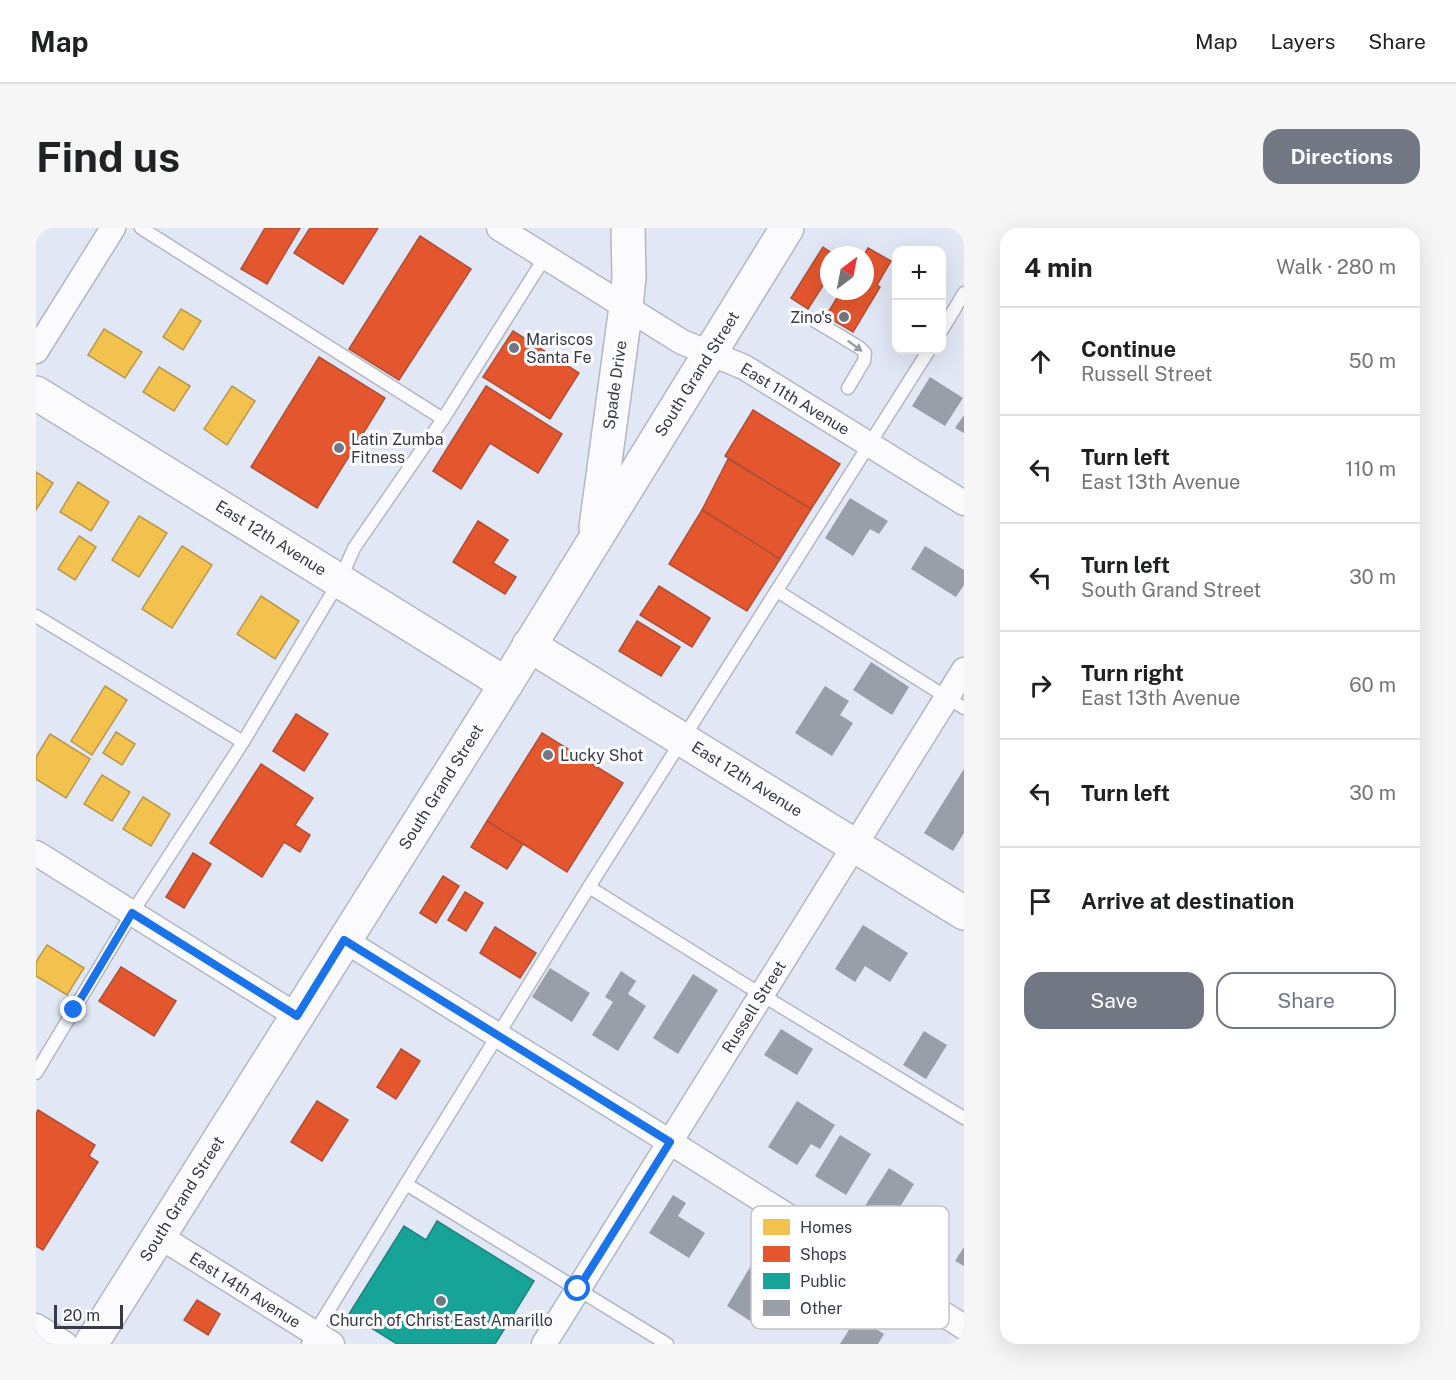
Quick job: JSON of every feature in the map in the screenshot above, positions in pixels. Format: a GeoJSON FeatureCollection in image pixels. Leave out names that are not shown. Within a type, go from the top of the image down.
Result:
{"type":"FeatureCollection","features":[{"type":"Feature","properties":{"kind":"main road","name":"Spade Drive"},"geometry":{"type":"LineString","coordinates":[[594,541],[626,307],[629,277],[628,228]]}},
{"type":"Feature","properties":{"kind":"main road","name":"South Grand Street"},"geometry":{"type":"LineString","coordinates":[[91,1344],[506,684],[787,228]]}},
{"type":"Feature","properties":{"kind":"main road","name":"East 12th Avenue"},"geometry":{"type":"LineString","coordinates":[[36,393],[506,684]]}},
{"type":"Feature","properties":{"kind":"main road","name":"East 12th Avenue"},"geometry":{"type":"LineString","coordinates":[[529,645],[964,913]]}},
{"type":"Feature","properties":{"kind":"street"},"geometry":{"type":"LineString","coordinates":[[36,351],[113,228]]}},
{"type":"Feature","properties":{"kind":"street","name":"East 11th Avenue"},"geometry":{"type":"LineString","coordinates":[[499,228],[682,342],[744,367],[964,503]]}},
{"type":"Feature","properties":{"kind":"street","name":"Russell Street"},"geometry":{"type":"LineString","coordinates":[[544,1344],[855,845],[956,703],[964,670]]}},
{"type":"Feature","properties":{"kind":"street"},"geometry":{"type":"LineString","coordinates":[[36,853],[297,1016]]}},
{"type":"Feature","properties":{"kind":"street"},"geometry":{"type":"LineString","coordinates":[[344,940],[772,1206]]}},
{"type":"Feature","properties":{"kind":"street","name":"East 14th Avenue"},"geometry":{"type":"LineString","coordinates":[[159,1236],[318,1340]]}},
{"type":"Feature","properties":{"kind":"street"},"geometry":{"type":"LineString","coordinates":[[949,1318],[964,1327]]}},
{"type":"Feature","properties":{"kind":"street"},"geometry":{"type":"LineString","coordinates":[[36,1326],[64,1344]]}},
{"type":"Feature","properties":{"kind":"lane"},"geometry":{"type":"LineString","coordinates":[[141,228],[443,418]]}},
{"type":"Feature","properties":{"kind":"lane"},"geometry":{"type":"LineString","coordinates":[[36,1073],[132,913],[243,742],[340,580],[354,548],[443,418],[545,256]]}},
{"type":"Feature","properties":{"kind":"lane"},"geometry":{"type":"LineString","coordinates":[[946,323],[964,293]]}},
{"type":"Feature","properties":{"kind":"lane"},"geometry":{"type":"LineString","coordinates":[[812,319],[865,353],[864,361],[848,388]]}},
{"type":"Feature","properties":{"kind":"lane"},"geometry":{"type":"LineString","coordinates":[[318,1340],[406,1184],[589,887],[926,354]]}},
{"type":"Feature","properties":{"kind":"lane"},"geometry":{"type":"LineString","coordinates":[[777,591],[956,703]]}},
{"type":"Feature","properties":{"kind":"lane"},"geometry":{"type":"LineString","coordinates":[[36,616],[243,742]]}},
{"type":"Feature","properties":{"kind":"lane"},"geometry":{"type":"LineString","coordinates":[[589,887],[964,1118]]}},
{"type":"Feature","properties":{"kind":"lane"},"geometry":{"type":"LineString","coordinates":[[406,1184],[667,1344]]}},
{"type":"Feature","properties":{"kind":"building: Homes"},"geometry":{"type":"Polygon","coordinates":[[[181,309],[201,321],[183,350],[163,337],[181,309]]]}},
{"type":"Feature","properties":{"kind":"building: Homes"},"geometry":{"type":"Polygon","coordinates":[[[104,329],[142,352],[125,378],[88,355],[104,329]]]}},
{"type":"Feature","properties":{"kind":"building: Homes"},"geometry":{"type":"Polygon","coordinates":[[[159,367],[190,386],[174,411],[143,392],[159,367]]]}},
{"type":"Feature","properties":{"kind":"building: Homes"},"geometry":{"type":"Polygon","coordinates":[[[232,386],[255,401],[227,445],[204,429],[232,386]]]}},
{"type":"Feature","properties":{"kind":"building: Homes"},"geometry":{"type":"Polygon","coordinates":[[[36,472],[53,483],[36,510],[36,472]]]}},
{"type":"Feature","properties":{"kind":"building: Homes"},"geometry":{"type":"Polygon","coordinates":[[[78,482],[109,502],[91,531],[60,512],[78,482]]]}},
{"type":"Feature","properties":{"kind":"building: Homes"},"geometry":{"type":"Polygon","coordinates":[[[139,516],[167,533],[139,577],[112,560],[139,516]]]}},
{"type":"Feature","properties":{"kind":"building: Homes"},"geometry":{"type":"Polygon","coordinates":[[[79,536],[96,547],[75,580],[58,569],[79,536]]]}},
{"type":"Feature","properties":{"kind":"building: Homes"},"geometry":{"type":"Polygon","coordinates":[[[182,546],[212,565],[172,628],[142,609],[182,546]]]}},
{"type":"Feature","properties":{"kind":"building: Homes"},"geometry":{"type":"Polygon","coordinates":[[[261,596],[299,621],[275,659],[237,634],[261,596]]]}},
{"type":"Feature","properties":{"kind":"building: Homes"},"geometry":{"type":"Polygon","coordinates":[[[105,686],[127,700],[92,755],[71,741],[105,686]]]}},
{"type":"Feature","properties":{"kind":"building: Homes"},"geometry":{"type":"Polygon","coordinates":[[[116,732],[135,744],[122,765],[103,753],[116,732]]]}},
{"type":"Feature","properties":{"kind":"building: Homes"},"geometry":{"type":"Polygon","coordinates":[[[50,734],[90,759],[66,798],[36,779],[36,757],[50,734]]]}},
{"type":"Feature","properties":{"kind":"building: Homes"},"geometry":{"type":"Polygon","coordinates":[[[102,775],[130,792],[112,821],[84,804],[102,775]]]}},
{"type":"Feature","properties":{"kind":"building: Homes"},"geometry":{"type":"Polygon","coordinates":[[[143,797],[170,814],[151,846],[123,829],[143,797]]]}},
{"type":"Feature","properties":{"kind":"building: Homes"},"geometry":{"type":"Polygon","coordinates":[[[47,945],[84,968],[67,995],[36,976],[36,962],[47,945]]]}},
{"type":"Feature","properties":{"kind":"building: Shops"},"geometry":{"type":"Polygon","coordinates":[[[265,228],[300,228],[267,284],[241,269],[265,228]]]}},
{"type":"Feature","properties":{"kind":"building: Shops"},"geometry":{"type":"Polygon","coordinates":[[[310,228],[378,228],[343,284],[294,253],[310,228]]]}},
{"type":"Feature","properties":{"kind":"building: Shops"},"geometry":{"type":"Polygon","coordinates":[[[420,236],[471,269],[399,380],[349,349],[420,236]]]}},
{"type":"Feature","properties":{"kind":"building: Shops"},"geometry":{"type":"Polygon","coordinates":[[[874,251],[891,261],[877,285],[880,287],[874,297],[874,251]]]}},
{"type":"Feature","properties":{"kind":"building: Shops"},"geometry":{"type":"Polygon","coordinates":[[[820,252],[820,290],[808,309],[791,298],[820,252]]]}},
{"type":"Feature","properties":{"kind":"building: Shops"},"geometry":{"type":"Polygon","coordinates":[[[836,300],[872,300],[853,332],[826,316],[836,300]]]}},
{"type":"Feature","properties":{"kind":"building: Shops"},"geometry":{"type":"Polygon","coordinates":[[[513,331],[579,373],[550,419],[483,377],[513,331]]]}},
{"type":"Feature","properties":{"kind":"building: Shops"},"geometry":{"type":"Polygon","coordinates":[[[319,357],[385,398],[317,508],[251,467],[319,357]]]}},
{"type":"Feature","properties":{"kind":"building: Shops"},"geometry":{"type":"Polygon","coordinates":[[[486,386],[562,434],[538,473],[490,443],[461,489],[433,471],[486,386]]]}},
{"type":"Feature","properties":{"kind":"building: Shops"},"geometry":{"type":"Polygon","coordinates":[[[753,410],[840,464],[811,509],[725,456],[753,410]]]}},
{"type":"Feature","properties":{"kind":"building: Shops"},"geometry":{"type":"Polygon","coordinates":[[[728,459],[811,509],[780,559],[702,510],[728,459]]]}},
{"type":"Feature","properties":{"kind":"building: Shops"},"geometry":{"type":"Polygon","coordinates":[[[702,510],[780,559],[747,611],[669,564],[702,510]]]}},
{"type":"Feature","properties":{"kind":"building: Shops"},"geometry":{"type":"Polygon","coordinates":[[[478,521],[508,540],[493,563],[516,577],[505,594],[453,562],[478,521]]]}},
{"type":"Feature","properties":{"kind":"building: Shops"},"geometry":{"type":"Polygon","coordinates":[[[659,586],[710,618],[692,647],[640,615],[659,586]]]}},
{"type":"Feature","properties":{"kind":"building: Shops"},"geometry":{"type":"Polygon","coordinates":[[[637,621],[680,647],[661,676],[619,651],[637,621]]]}},
{"type":"Feature","properties":{"kind":"building: Shops"},"geometry":{"type":"Polygon","coordinates":[[[296,714],[328,734],[304,771],[273,751],[296,714]]]}},
{"type":"Feature","properties":{"kind":"building: Shops"},"geometry":{"type":"Polygon","coordinates":[[[542,733],[623,783],[567,872],[487,821],[542,733]]]}},
{"type":"Feature","properties":{"kind":"building: Shops"},"geometry":{"type":"Polygon","coordinates":[[[261,764],[313,798],[295,825],[310,835],[300,852],[284,842],[262,877],[210,843],[261,764]]]}},
{"type":"Feature","properties":{"kind":"building: Shops"},"geometry":{"type":"Polygon","coordinates":[[[487,821],[523,844],[507,869],[471,847],[487,821]]]}},
{"type":"Feature","properties":{"kind":"building: Shops"},"geometry":{"type":"Polygon","coordinates":[[[193,853],[211,864],[184,908],[166,897],[193,853]]]}},
{"type":"Feature","properties":{"kind":"building: Shops"},"geometry":{"type":"Polygon","coordinates":[[[443,876],[459,886],[436,923],[420,913],[443,876]]]}},
{"type":"Feature","properties":{"kind":"building: Shops"},"geometry":{"type":"Polygon","coordinates":[[[465,892],[483,903],[466,931],[448,920],[465,892]]]}},
{"type":"Feature","properties":{"kind":"building: Shops"},"geometry":{"type":"Polygon","coordinates":[[[495,927],[536,953],[520,978],[480,953],[495,927]]]}},
{"type":"Feature","properties":{"kind":"building: Shops"},"geometry":{"type":"Polygon","coordinates":[[[121,967],[176,1001],[154,1036],[99,1001],[121,967]]]}},
{"type":"Feature","properties":{"kind":"building: Shops"},"geometry":{"type":"Polygon","coordinates":[[[401,1049],[420,1061],[396,1099],[377,1087],[401,1049]]]}},
{"type":"Feature","properties":{"kind":"building: Shops"},"geometry":{"type":"Polygon","coordinates":[[[317,1101],[348,1120],[322,1161],[291,1142],[317,1101]]]}},
{"type":"Feature","properties":{"kind":"building: Shops"},"geometry":{"type":"Polygon","coordinates":[[[38,1110],[95,1145],[89,1156],[98,1162],[43,1250],[36,1246],[36,1114],[38,1110]]]}},
{"type":"Feature","properties":{"kind":"building: Shops"},"geometry":{"type":"Polygon","coordinates":[[[197,1300],[220,1314],[208,1335],[184,1320],[197,1300]]]}},
{"type":"Feature","properties":{"kind":"building: Public"},"geometry":{"type":"Polygon","coordinates":[[[437,1221],[534,1281],[495,1344],[397,1344],[349,1314],[404,1226],[426,1240],[437,1221]]]}},
{"type":"Feature","properties":{"kind":"building: Other"},"geometry":{"type":"Polygon","coordinates":[[[930,377],[963,398],[945,426],[912,406],[930,377]]]}},
{"type":"Feature","properties":{"kind":"building: Other"},"geometry":{"type":"Polygon","coordinates":[[[964,415],[964,433],[955,428],[964,415]]]}},
{"type":"Feature","properties":{"kind":"building: Other"},"geometry":{"type":"Polygon","coordinates":[[[850,498],[888,521],[879,534],[870,529],[853,556],[825,538],[850,498]]]}},
{"type":"Feature","properties":{"kind":"building: Other"},"geometry":{"type":"Polygon","coordinates":[[[925,546],[964,570],[964,585],[956,597],[911,569],[925,546]]]}},
{"type":"Feature","properties":{"kind":"building: Other"},"geometry":{"type":"Polygon","coordinates":[[[871,662],[909,687],[892,715],[853,690],[871,662]]]}},
{"type":"Feature","properties":{"kind":"building: Other"},"geometry":{"type":"Polygon","coordinates":[[[825,686],[849,701],[840,715],[853,723],[832,756],[795,733],[825,686]]]}},
{"type":"Feature","properties":{"kind":"building: Other"},"geometry":{"type":"Polygon","coordinates":[[[964,769],[964,833],[953,851],[924,833],[964,769]]]}},
{"type":"Feature","properties":{"kind":"building: Other"},"geometry":{"type":"Polygon","coordinates":[[[863,925],[908,953],[890,982],[865,966],[855,982],[835,969],[863,925]]]}},
{"type":"Feature","properties":{"kind":"building: Other"},"geometry":{"type":"Polygon","coordinates":[[[550,968],[590,993],[572,1022],[532,997],[550,968]]]}},
{"type":"Feature","properties":{"kind":"building: Other"},"geometry":{"type":"Polygon","coordinates":[[[621,971],[636,981],[628,994],[646,1006],[618,1051],[592,1035],[613,1002],[605,997],[621,971]]]}},
{"type":"Feature","properties":{"kind":"building: Other"},"geometry":{"type":"Polygon","coordinates":[[[693,974],[718,990],[678,1054],[653,1038],[693,974]]]}},
{"type":"Feature","properties":{"kind":"building: Other"},"geometry":{"type":"Polygon","coordinates":[[[781,1029],[813,1049],[797,1075],[764,1055],[781,1029]]]}},
{"type":"Feature","properties":{"kind":"building: Other"},"geometry":{"type":"Polygon","coordinates":[[[924,1031],[947,1045],[926,1079],[903,1065],[924,1031]]]}},
{"type":"Feature","properties":{"kind":"building: Other"},"geometry":{"type":"Polygon","coordinates":[[[797,1101],[835,1125],[820,1149],[811,1144],[797,1165],[768,1147],[797,1101]]]}},
{"type":"Feature","properties":{"kind":"building: Other"},"geometry":{"type":"Polygon","coordinates":[[[840,1135],[871,1154],[846,1195],[815,1176],[840,1135]]]}},
{"type":"Feature","properties":{"kind":"building: Other"},"geometry":{"type":"Polygon","coordinates":[[[889,1168],[914,1184],[901,1206],[865,1206],[889,1168]]]}},
{"type":"Feature","properties":{"kind":"building: Other"},"geometry":{"type":"Polygon","coordinates":[[[673,1195],[686,1203],[678,1216],[705,1233],[689,1258],[649,1233],[673,1195]]]}},
{"type":"Feature","properties":{"kind":"building: Other"},"geometry":{"type":"Polygon","coordinates":[[[964,1247],[964,1266],[955,1261],[964,1247]]]}},
{"type":"Feature","properties":{"kind":"building: Other"},"geometry":{"type":"Polygon","coordinates":[[[751,1265],[751,1321],[727,1306],[751,1265]]]}},
{"type":"Feature","properties":{"kind":"building: Other"},"geometry":{"type":"Polygon","coordinates":[[[849,1329],[876,1329],[884,1334],[878,1344],[840,1344],[849,1329]]]}},
{"type":"Feature","properties":{"kind":"place","name":"Zino's"},"geometry":{"type":"Point","coordinates":[844,317]}},
{"type":"Feature","properties":{"kind":"place","name":"Mariscos Santa Fe"},"geometry":{"type":"Point","coordinates":[514,348]}},
{"type":"Feature","properties":{"kind":"place","name":"Latin Zumba Fitness"},"geometry":{"type":"Point","coordinates":[339,448]}},
{"type":"Feature","properties":{"kind":"place","name":"Lucky Shot"},"geometry":{"type":"Point","coordinates":[548,755]}},
{"type":"Feature","properties":{"kind":"place","name":"Church of Christ East Amarillo"},"geometry":{"type":"Point","coordinates":[441,1301]}},
{"type":"Feature","properties":{"kind":"route"},"geometry":{"type":"LineString","coordinates":[[74,1010],[132,913],[297,1016],[344,940],[670,1142],[578,1289]]}}]}
